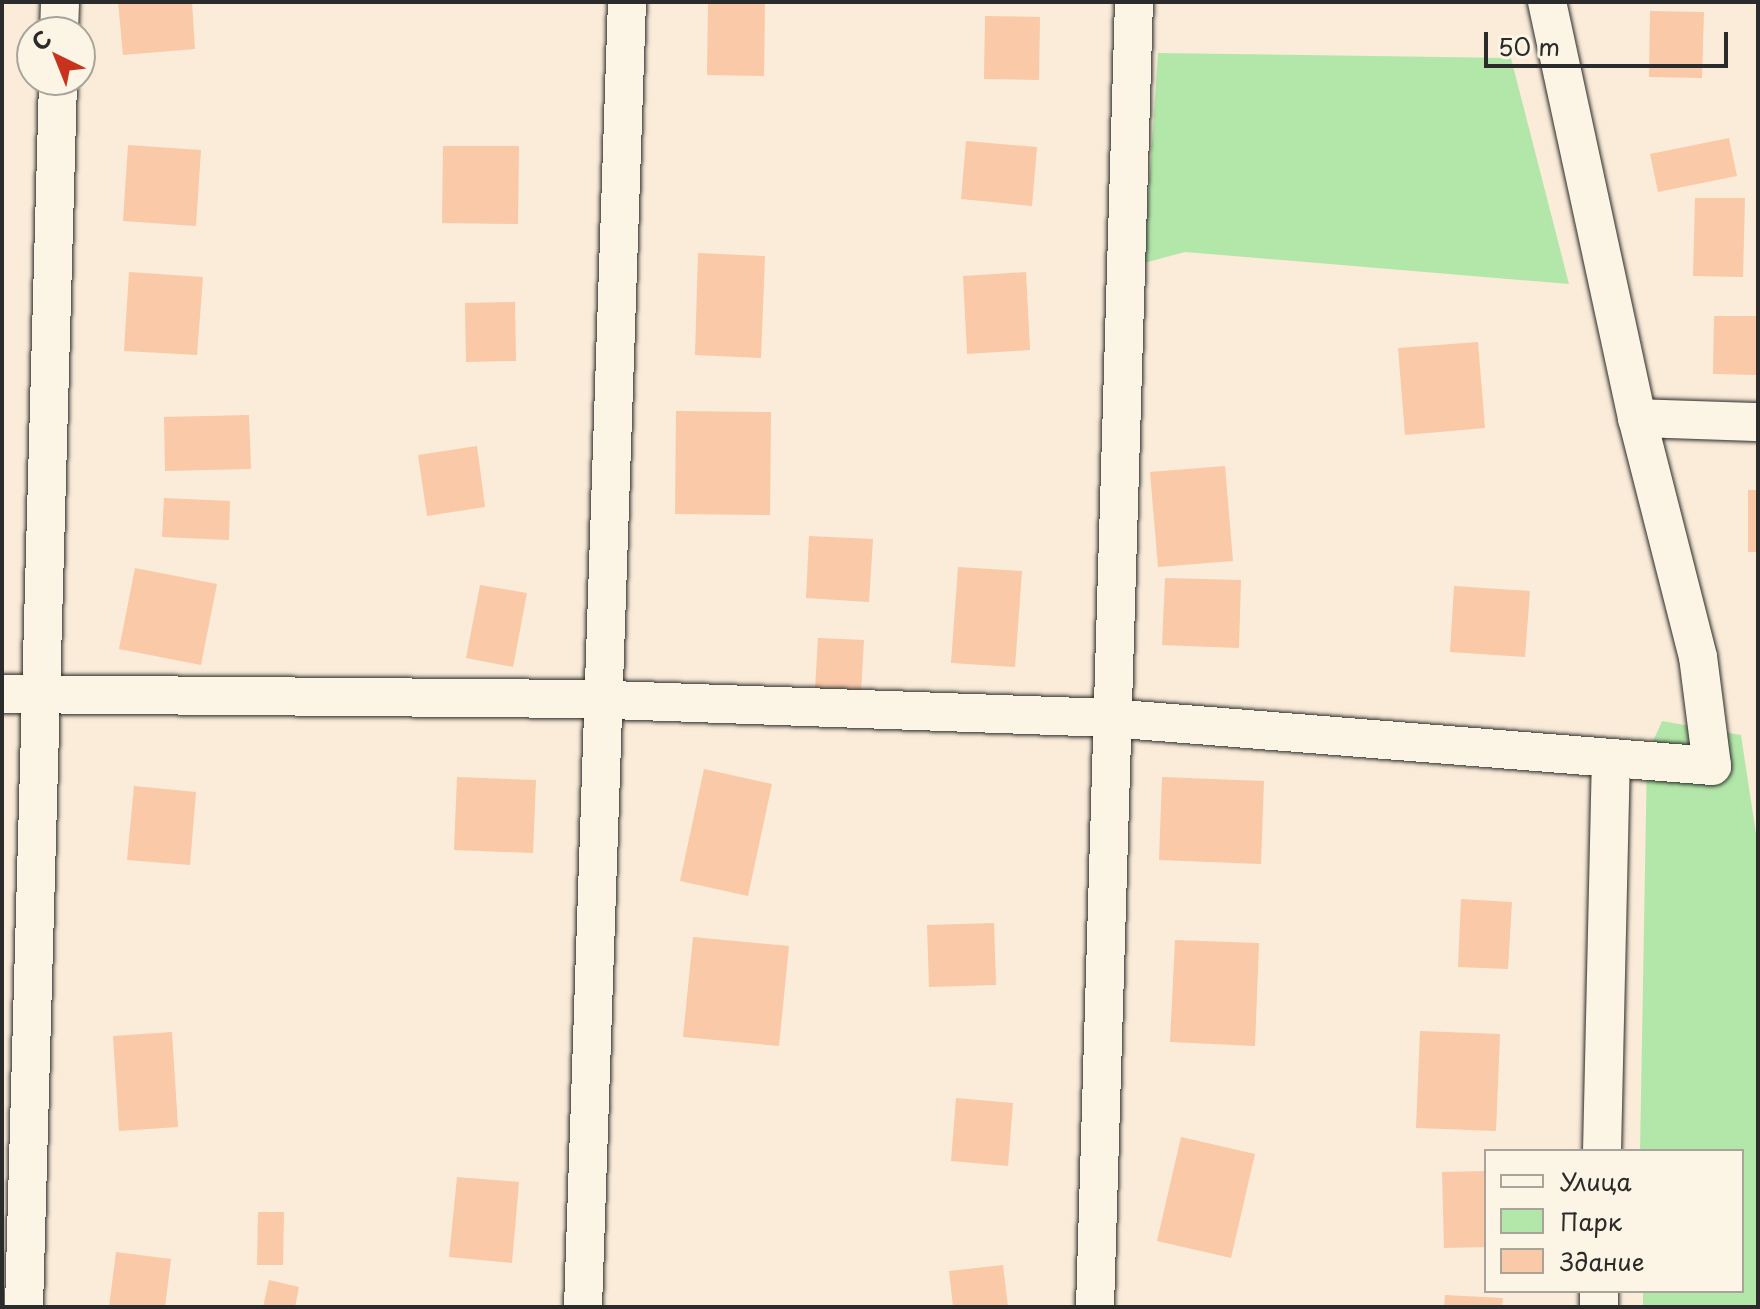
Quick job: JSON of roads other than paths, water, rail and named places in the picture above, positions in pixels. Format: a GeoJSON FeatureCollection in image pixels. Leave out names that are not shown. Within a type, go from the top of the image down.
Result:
{"type":"FeatureCollection","features":[{"type":"Feature","properties":{"kind":"street"},"geometry":{"type":"LineString","coordinates":[[583,1307],[627,2]]}},
{"type":"Feature","properties":{"kind":"street"},"geometry":{"type":"LineString","coordinates":[[1095,1307],[1109,718],[1134,2]]}},
{"type":"Feature","properties":{"kind":"street"},"geometry":{"type":"LineString","coordinates":[[2,694],[42,698],[603,701],[1109,718],[1712,766],[1698,657],[1637,418],[1547,2]]}},
{"type":"Feature","properties":{"kind":"street"},"geometry":{"type":"LineString","coordinates":[[24,1307],[58,96]]}},
{"type":"Feature","properties":{"kind":"street"},"geometry":{"type":"LineString","coordinates":[[1637,418],[1758,422]]}},
{"type":"Feature","properties":{"kind":"street"},"geometry":{"type":"LineString","coordinates":[[1602,1149],[1611,759]]}}]}
